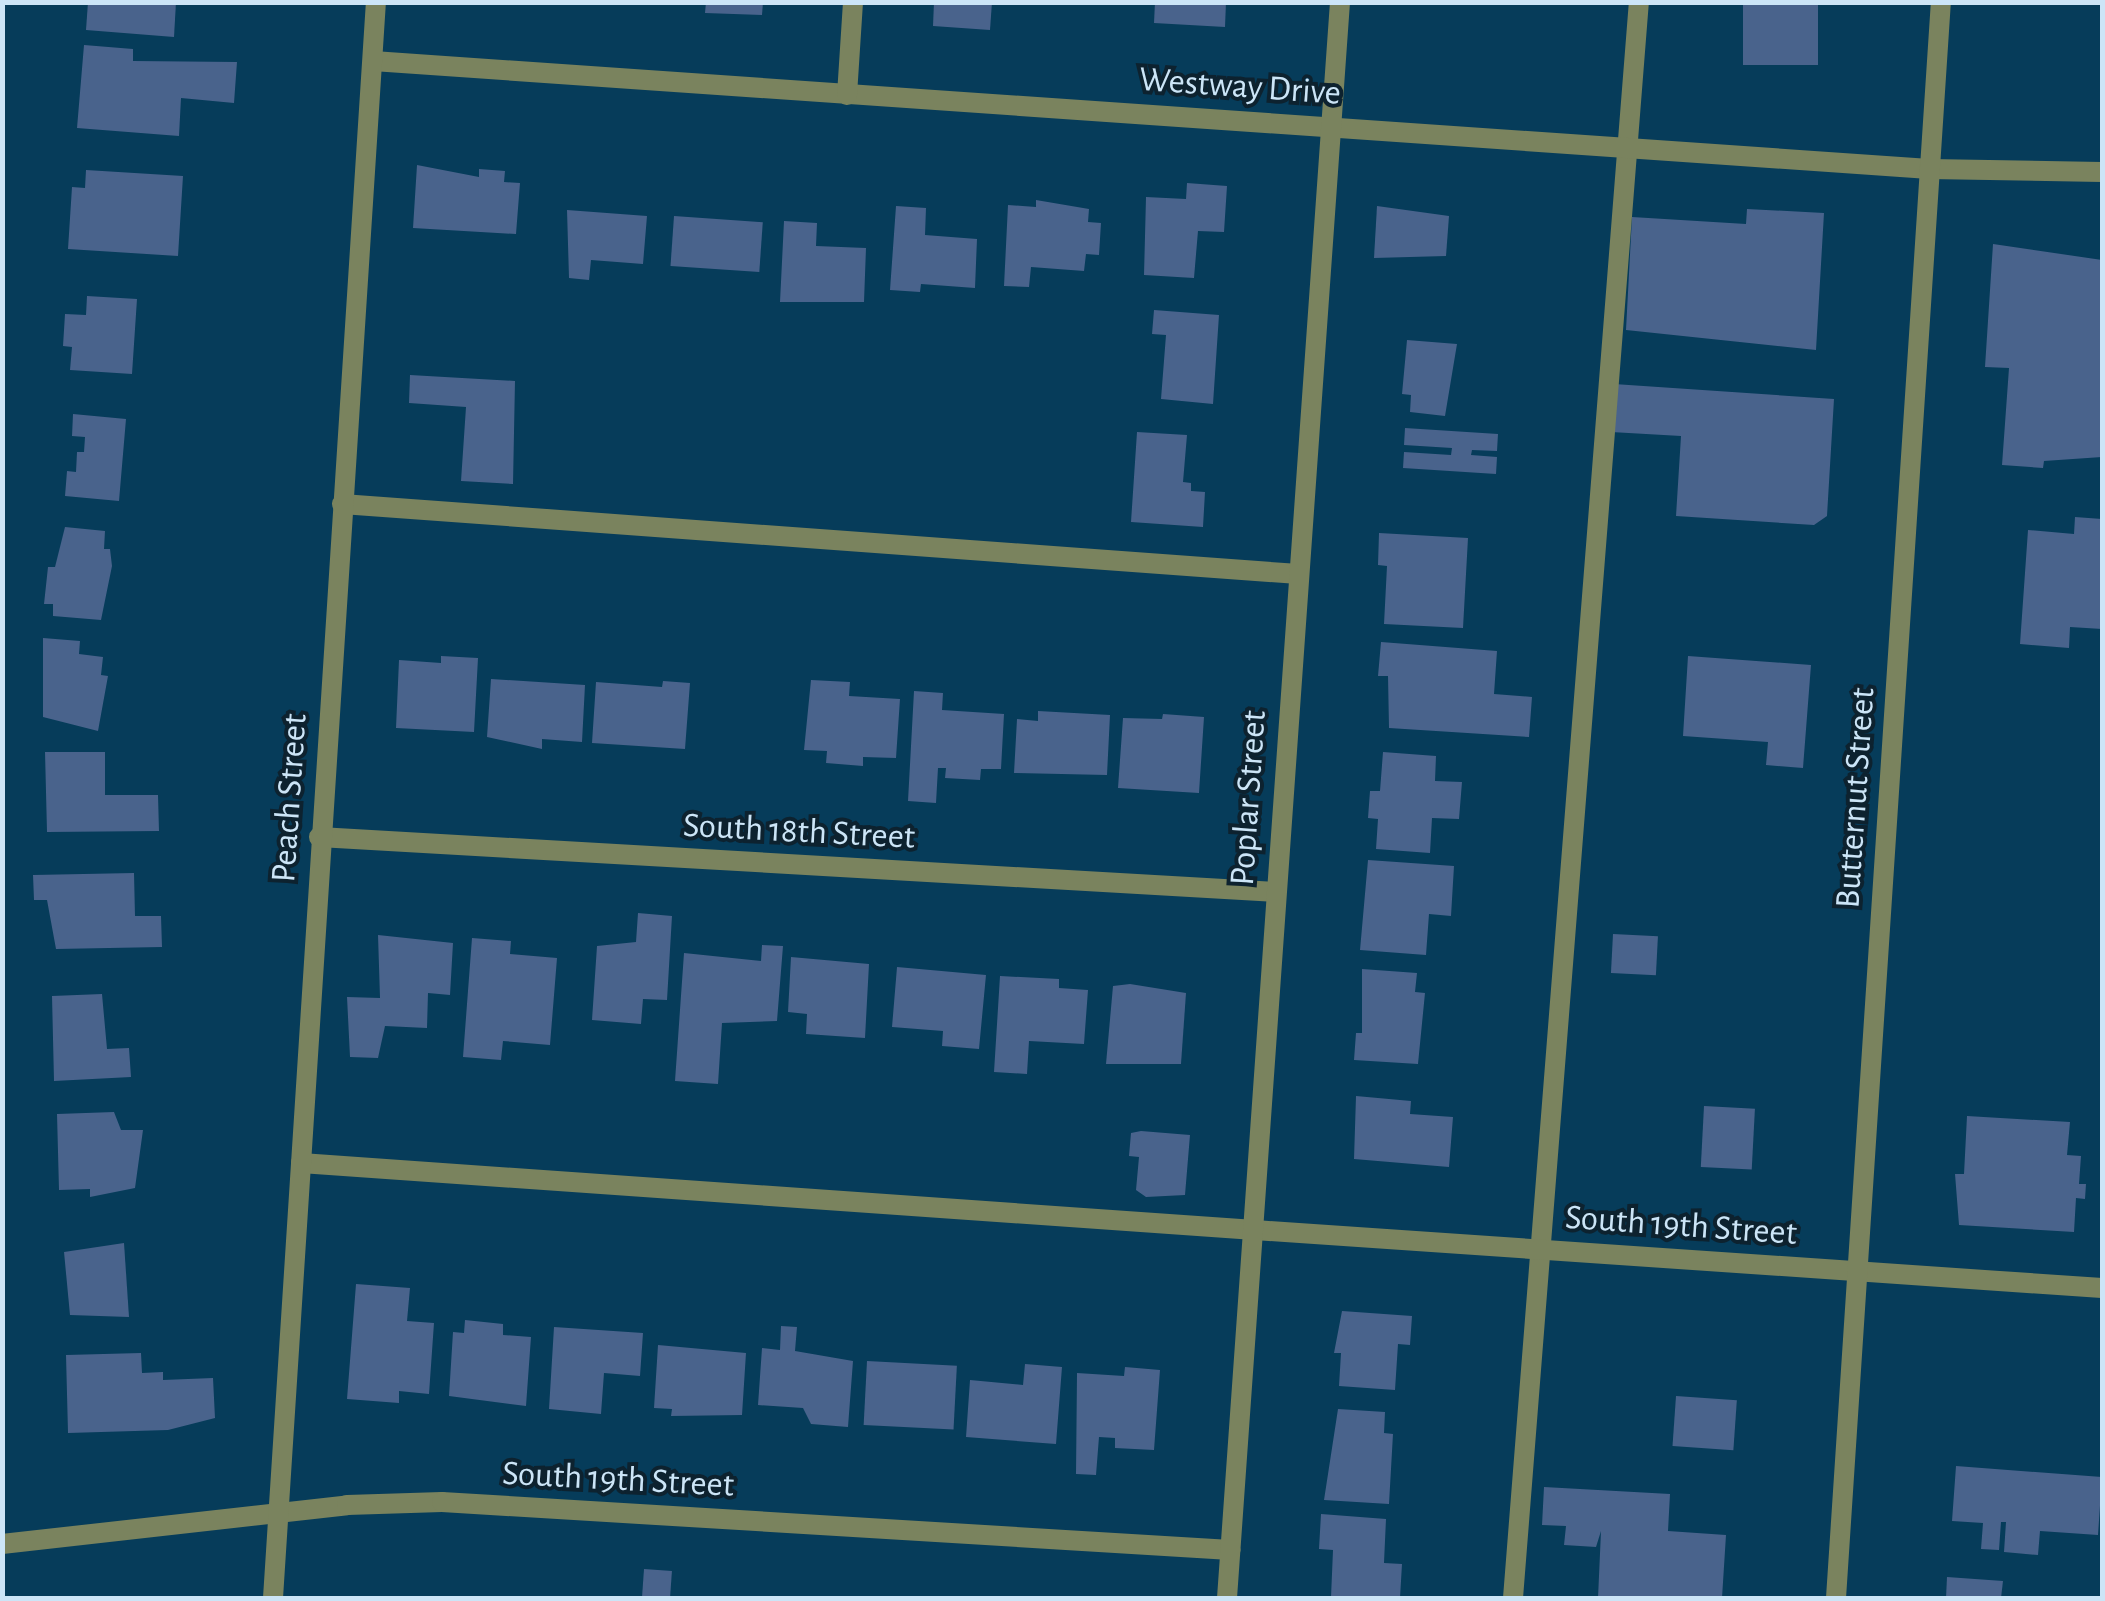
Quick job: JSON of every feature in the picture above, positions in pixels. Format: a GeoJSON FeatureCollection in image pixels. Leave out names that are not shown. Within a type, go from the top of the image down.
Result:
{"type":"FeatureCollection","features":[{"type":"Feature","properties":{"kind":"street","name":"Peach Street"},"geometry":{"type":"LineString","coordinates":[[273,1598],[319,837],[376,2]]}},
{"type":"Feature","properties":{"kind":"street"},"geometry":{"type":"LineString","coordinates":[[847,94],[853,2]]}},
{"type":"Feature","properties":{"kind":"street","name":"Poplar Street"},"geometry":{"type":"LineString","coordinates":[[1227,1598],[1340,2]]}},
{"type":"Feature","properties":{"kind":"street"},"geometry":{"type":"LineString","coordinates":[[1513,1598],[1536,1249],[1623,147],[1639,2]]}},
{"type":"Feature","properties":{"kind":"street","name":"Butternut Street"},"geometry":{"type":"LineString","coordinates":[[1836,1598],[1940,2]]}},
{"type":"Feature","properties":{"kind":"street","name":"Westway Drive"},"geometry":{"type":"LineString","coordinates":[[372,61],[1928,169],[2102,172]]}},
{"type":"Feature","properties":{"kind":"street"},"geometry":{"type":"LineString","coordinates":[[342,504],[1298,574]]}},
{"type":"Feature","properties":{"kind":"street","name":"South 18th Street"},"geometry":{"type":"LineString","coordinates":[[319,837],[1275,892]]}},
{"type":"Feature","properties":{"kind":"street","name":"South 19th Street"},"geometry":{"type":"LineString","coordinates":[[300,1163],[2102,1288]]}},
{"type":"Feature","properties":{"kind":"street","name":"South 19th Street"},"geometry":{"type":"LineString","coordinates":[[2,1544],[280,1514],[442,1502],[1231,1550]]}},
{"type":"Feature","properties":{"kind":"building"},"geometry":{"type":"Polygon","coordinates":[[[88,2],[176,2],[174,37],[86,30],[88,2]]]}},
{"type":"Feature","properties":{"kind":"building"},"geometry":{"type":"Polygon","coordinates":[[[706,2],[763,2],[762,15],[705,13],[706,2]]]}},
{"type":"Feature","properties":{"kind":"building"},"geometry":{"type":"Polygon","coordinates":[[[934,2],[992,2],[990,30],[933,26],[934,2]]]}},
{"type":"Feature","properties":{"kind":"building"},"geometry":{"type":"Polygon","coordinates":[[[1155,2],[1226,2],[1225,27],[1154,23],[1155,2]]]}},
{"type":"Feature","properties":{"kind":"building"},"geometry":{"type":"Polygon","coordinates":[[[1743,2],[1818,2],[1818,65],[1743,65],[1743,2]]]}},
{"type":"Feature","properties":{"kind":"building"},"geometry":{"type":"Polygon","coordinates":[[[84,45],[133,49],[133,61],[237,62],[234,103],[181,98],[179,136],[77,128],[84,45]]]}},
{"type":"Feature","properties":{"kind":"building"},"geometry":{"type":"Polygon","coordinates":[[[417,165],[479,177],[479,169],[505,171],[504,182],[520,183],[516,234],[413,228],[417,165]]]}},
{"type":"Feature","properties":{"kind":"building"},"geometry":{"type":"Polygon","coordinates":[[[86,170],[183,176],[178,256],[68,249],[72,187],[85,188],[86,170]]]}},
{"type":"Feature","properties":{"kind":"building"},"geometry":{"type":"Polygon","coordinates":[[[1187,183],[1227,186],[1224,232],[1198,231],[1194,278],[1144,275],[1146,197],[1186,199],[1187,183]]]}},
{"type":"Feature","properties":{"kind":"building"},"geometry":{"type":"Polygon","coordinates":[[[1036,200],[1089,209],[1088,222],[1101,223],[1099,255],[1086,254],[1084,271],[1031,267],[1029,287],[1004,286],[1008,205],[1036,207],[1036,200]]]}},
{"type":"Feature","properties":{"kind":"building"},"geometry":{"type":"Polygon","coordinates":[[[896,206],[926,208],[925,235],[977,239],[975,288],[921,284],[920,292],[890,290],[896,206]]]}},
{"type":"Feature","properties":{"kind":"building"},"geometry":{"type":"Polygon","coordinates":[[[1377,206],[1449,216],[1446,256],[1374,258],[1377,206]]]}},
{"type":"Feature","properties":{"kind":"building"},"geometry":{"type":"Polygon","coordinates":[[[1747,209],[1824,213],[1816,350],[1626,330],[1632,217],[1746,224],[1747,209]]]}},
{"type":"Feature","properties":{"kind":"building"},"geometry":{"type":"Polygon","coordinates":[[[567,210],[647,216],[643,264],[591,260],[589,280],[569,278],[567,210]]]}},
{"type":"Feature","properties":{"kind":"building"},"geometry":{"type":"Polygon","coordinates":[[[674,216],[763,222],[759,272],[671,266],[674,216]]]}},
{"type":"Feature","properties":{"kind":"building"},"geometry":{"type":"Polygon","coordinates":[[[784,221],[817,223],[816,246],[866,248],[864,302],[780,302],[784,221]]]}},
{"type":"Feature","properties":{"kind":"building"},"geometry":{"type":"Polygon","coordinates":[[[1993,244],[2102,260],[2102,457],[2044,461],[2043,468],[2002,465],[2009,368],[1985,367],[1993,244]]]}},
{"type":"Feature","properties":{"kind":"building"},"geometry":{"type":"Polygon","coordinates":[[[87,296],[137,299],[132,374],[70,370],[72,347],[63,346],[65,314],[86,315],[87,296]]]}},
{"type":"Feature","properties":{"kind":"building"},"geometry":{"type":"Polygon","coordinates":[[[1154,310],[1219,315],[1213,404],[1161,399],[1166,335],[1152,334],[1154,310]]]}},
{"type":"Feature","properties":{"kind":"building"},"geometry":{"type":"Polygon","coordinates":[[[1407,340],[1457,344],[1445,416],[1410,412],[1411,395],[1402,394],[1407,340]]]}},
{"type":"Feature","properties":{"kind":"building"},"geometry":{"type":"Polygon","coordinates":[[[410,375],[515,381],[513,484],[461,481],[466,407],[409,403],[410,375]]]}},
{"type":"Feature","properties":{"kind":"building"},"geometry":{"type":"Polygon","coordinates":[[[1614,384],[1834,399],[1827,516],[1814,525],[1676,516],[1681,436],[1611,432],[1614,384]]]}},
{"type":"Feature","properties":{"kind":"building"},"geometry":{"type":"Polygon","coordinates":[[[73,414],[126,419],[119,501],[65,496],[67,471],[76,472],[77,452],[84,452],[85,437],[72,436],[73,414]]]}},
{"type":"Feature","properties":{"kind":"building"},"geometry":{"type":"Polygon","coordinates":[[[1405,428],[1498,434],[1497,451],[1472,450],[1471,455],[1497,457],[1496,474],[1403,468],[1404,452],[1451,455],[1452,448],[1404,445],[1405,428]]]}},
{"type":"Feature","properties":{"kind":"building"},"geometry":{"type":"Polygon","coordinates":[[[1137,432],[1187,435],[1183,482],[1191,483],[1191,491],[1205,492],[1203,527],[1131,522],[1137,432]]]}},
{"type":"Feature","properties":{"kind":"building"},"geometry":{"type":"Polygon","coordinates":[[[2075,517],[2102,519],[2102,629],[2070,627],[2069,648],[2020,644],[2028,530],[2074,534],[2075,517]]]}},
{"type":"Feature","properties":{"kind":"building"},"geometry":{"type":"Polygon","coordinates":[[[65,527],[105,531],[104,549],[110,549],[112,566],[101,620],[53,616],[53,604],[44,604],[48,567],[55,567],[65,527]]]}},
{"type":"Feature","properties":{"kind":"building"},"geometry":{"type":"Polygon","coordinates":[[[1379,533],[1468,538],[1463,628],[1384,624],[1387,566],[1378,565],[1379,533]]]}},
{"type":"Feature","properties":{"kind":"building"},"geometry":{"type":"Polygon","coordinates":[[[43,638],[80,641],[79,654],[103,657],[101,675],[108,676],[98,731],[43,717],[43,638]]]}},
{"type":"Feature","properties":{"kind":"building"},"geometry":{"type":"Polygon","coordinates":[[[1381,642],[1497,651],[1494,694],[1532,697],[1529,737],[1389,728],[1388,676],[1378,676],[1381,642]]]}},
{"type":"Feature","properties":{"kind":"building"},"geometry":{"type":"Polygon","coordinates":[[[441,656],[478,658],[474,732],[396,728],[399,660],[441,663],[441,656]]]}},
{"type":"Feature","properties":{"kind":"building"},"geometry":{"type":"Polygon","coordinates":[[[1688,656],[1811,665],[1803,768],[1766,765],[1768,742],[1683,736],[1688,656]]]}},
{"type":"Feature","properties":{"kind":"building"},"geometry":{"type":"Polygon","coordinates":[[[491,679],[585,685],[582,742],[542,739],[542,749],[487,737],[491,679]]]}},
{"type":"Feature","properties":{"kind":"building"},"geometry":{"type":"Polygon","coordinates":[[[811,680],[850,682],[849,696],[900,699],[896,758],[863,757],[863,766],[826,763],[827,751],[804,750],[811,680]]]}},
{"type":"Feature","properties":{"kind":"building"},"geometry":{"type":"Polygon","coordinates":[[[663,681],[690,683],[685,749],[592,743],[596,682],[662,687],[663,681]]]}},
{"type":"Feature","properties":{"kind":"building"},"geometry":{"type":"Polygon","coordinates":[[[914,691],[943,693],[942,710],[1004,714],[1001,769],[981,769],[980,780],[945,778],[946,768],[938,768],[936,803],[908,801],[914,691]]]}},
{"type":"Feature","properties":{"kind":"building"},"geometry":{"type":"Polygon","coordinates":[[[1038,711],[1110,715],[1107,775],[1014,773],[1017,719],[1038,721],[1038,711]]]}},
{"type":"Feature","properties":{"kind":"building"},"geometry":{"type":"Polygon","coordinates":[[[1163,714],[1204,717],[1199,793],[1118,788],[1123,718],[1162,719],[1163,714]]]}},
{"type":"Feature","properties":{"kind":"building"},"geometry":{"type":"Polygon","coordinates":[[[45,752],[105,752],[105,795],[158,795],[159,831],[47,832],[45,752]]]}},
{"type":"Feature","properties":{"kind":"building"},"geometry":{"type":"Polygon","coordinates":[[[1383,752],[1436,756],[1435,781],[1462,782],[1459,819],[1432,818],[1430,853],[1376,849],[1378,819],[1368,818],[1370,791],[1380,791],[1383,752]]]}},
{"type":"Feature","properties":{"kind":"building"},"geometry":{"type":"Polygon","coordinates":[[[1368,860],[1454,866],[1451,916],[1429,914],[1426,955],[1360,950],[1368,860]]]}},
{"type":"Feature","properties":{"kind":"building"},"geometry":{"type":"Polygon","coordinates":[[[134,873],[135,916],[161,916],[162,947],[56,949],[47,900],[34,900],[33,875],[134,873]]]}},
{"type":"Feature","properties":{"kind":"building"},"geometry":{"type":"Polygon","coordinates":[[[638,913],[672,916],[667,1000],[643,999],[641,1024],[592,1020],[597,946],[636,942],[638,913]]]}},
{"type":"Feature","properties":{"kind":"building"},"geometry":{"type":"Polygon","coordinates":[[[1613,934],[1658,936],[1656,975],[1611,973],[1613,934]]]}},
{"type":"Feature","properties":{"kind":"building"},"geometry":{"type":"Polygon","coordinates":[[[378,935],[453,943],[450,995],[428,993],[427,1028],[385,1026],[378,1058],[350,1057],[347,997],[380,998],[378,935]]]}},
{"type":"Feature","properties":{"kind":"building"},"geometry":{"type":"Polygon","coordinates":[[[472,938],[511,941],[510,954],[557,958],[550,1045],[503,1041],[501,1060],[463,1057],[472,938]]]}},
{"type":"Feature","properties":{"kind":"building"},"geometry":{"type":"Polygon","coordinates":[[[762,945],[783,946],[777,1021],[722,1023],[718,1084],[675,1081],[684,953],[761,961],[762,945]]]}},
{"type":"Feature","properties":{"kind":"building"},"geometry":{"type":"Polygon","coordinates":[[[791,957],[869,964],[865,1038],[806,1034],[807,1014],[788,1012],[791,957]]]}},
{"type":"Feature","properties":{"kind":"building"},"geometry":{"type":"Polygon","coordinates":[[[897,967],[986,975],[979,1049],[942,1046],[943,1031],[892,1027],[897,967]]]}},
{"type":"Feature","properties":{"kind":"building"},"geometry":{"type":"Polygon","coordinates":[[[1362,969],[1417,973],[1415,992],[1425,993],[1418,1064],[1354,1060],[1356,1033],[1362,1033],[1362,969]]]}},
{"type":"Feature","properties":{"kind":"building"},"geometry":{"type":"Polygon","coordinates":[[[1000,976],[1059,979],[1059,988],[1088,990],[1084,1044],[1029,1041],[1027,1074],[994,1072],[1000,976]]]}},
{"type":"Feature","properties":{"kind":"building"},"geometry":{"type":"Polygon","coordinates":[[[1130,984],[1186,993],[1181,1064],[1106,1064],[1113,986],[1130,984]]]}},
{"type":"Feature","properties":{"kind":"building"},"geometry":{"type":"Polygon","coordinates":[[[102,994],[107,1049],[129,1048],[131,1077],[54,1081],[52,996],[102,994]]]}},
{"type":"Feature","properties":{"kind":"building"},"geometry":{"type":"Polygon","coordinates":[[[1356,1096],[1411,1101],[1410,1114],[1453,1117],[1449,1167],[1354,1159],[1356,1096]]]}},
{"type":"Feature","properties":{"kind":"building"},"geometry":{"type":"Polygon","coordinates":[[[1704,1106],[1755,1109],[1752,1170],[1701,1167],[1704,1106]]]}},
{"type":"Feature","properties":{"kind":"building"},"geometry":{"type":"Polygon","coordinates":[[[114,1112],[121,1130],[143,1130],[135,1188],[90,1197],[90,1189],[59,1190],[57,1114],[114,1112]]]}},
{"type":"Feature","properties":{"kind":"building"},"geometry":{"type":"Polygon","coordinates":[[[1967,1116],[2070,1122],[2067,1155],[2081,1156],[2079,1184],[2086,1184],[2085,1199],[2076,1198],[2074,1232],[1959,1225],[1955,1174],[1964,1174],[1967,1116]]]}},
{"type":"Feature","properties":{"kind":"building"},"geometry":{"type":"Polygon","coordinates":[[[1131,1133],[1190,1135],[1185,1195],[1146,1197],[1136,1190],[1139,1157],[1129,1156],[1131,1133]]]}},
{"type":"Feature","properties":{"kind":"building"},"geometry":{"type":"Polygon","coordinates":[[[124,1243],[129,1317],[70,1315],[64,1252],[124,1243]]]}},
{"type":"Feature","properties":{"kind":"building"},"geometry":{"type":"Polygon","coordinates":[[[356,1284],[410,1288],[407,1321],[434,1323],[429,1394],[399,1391],[399,1403],[347,1399],[356,1284]]]}},
{"type":"Feature","properties":{"kind":"building"},"geometry":{"type":"Polygon","coordinates":[[[1342,1311],[1412,1316],[1410,1345],[1398,1344],[1395,1390],[1339,1386],[1341,1353],[1334,1353],[1342,1311]]]}},
{"type":"Feature","properties":{"kind":"building"},"geometry":{"type":"Polygon","coordinates":[[[465,1320],[503,1324],[503,1335],[531,1337],[526,1406],[449,1396],[453,1332],[464,1333],[465,1320]]]}},
{"type":"Feature","properties":{"kind":"building"},"geometry":{"type":"Polygon","coordinates":[[[781,1326],[797,1327],[795,1351],[853,1361],[848,1427],[811,1424],[803,1408],[758,1405],[762,1348],[780,1350],[781,1326]]]}},
{"type":"Feature","properties":{"kind":"building"},"geometry":{"type":"Polygon","coordinates":[[[554,1327],[643,1333],[640,1376],[604,1373],[601,1414],[549,1409],[554,1327]]]}},
{"type":"Feature","properties":{"kind":"building"},"geometry":{"type":"Polygon","coordinates":[[[658,1345],[746,1353],[742,1415],[671,1416],[672,1409],[654,1408],[658,1345]]]}},
{"type":"Feature","properties":{"kind":"building"},"geometry":{"type":"Polygon","coordinates":[[[141,1353],[142,1373],[163,1372],[163,1380],[213,1378],[215,1418],[168,1430],[68,1433],[66,1355],[141,1353]]]}},
{"type":"Feature","properties":{"kind":"building"},"geometry":{"type":"Polygon","coordinates":[[[867,1361],[957,1366],[954,1430],[864,1425],[867,1361]]]}},
{"type":"Feature","properties":{"kind":"building"},"geometry":{"type":"Polygon","coordinates":[[[1025,1364],[1062,1367],[1056,1444],[966,1437],[970,1380],[1023,1385],[1025,1364]]]}},
{"type":"Feature","properties":{"kind":"building"},"geometry":{"type":"Polygon","coordinates":[[[1125,1367],[1160,1370],[1154,1450],[1115,1448],[1115,1438],[1099,1437],[1096,1475],[1076,1474],[1077,1373],[1124,1376],[1125,1367]]]}},
{"type":"Feature","properties":{"kind":"building"},"geometry":{"type":"Polygon","coordinates":[[[1676,1396],[1737,1400],[1733,1450],[1673,1446],[1676,1396]]]}},
{"type":"Feature","properties":{"kind":"building"},"geometry":{"type":"Polygon","coordinates":[[[1338,1409],[1385,1412],[1384,1433],[1393,1434],[1389,1504],[1324,1500],[1338,1409]]]}},
{"type":"Feature","properties":{"kind":"building"},"geometry":{"type":"Polygon","coordinates":[[[1956,1466],[2102,1477],[2098,1535],[2040,1531],[2038,1555],[2004,1552],[2006,1522],[2001,1522],[1999,1550],[1981,1549],[1983,1523],[1952,1521],[1956,1466]]]}},
{"type":"Feature","properties":{"kind":"building"},"geometry":{"type":"Polygon","coordinates":[[[1544,1487],[1670,1494],[1668,1531],[1726,1535],[1722,1598],[1598,1598],[1601,1531],[1596,1547],[1564,1545],[1566,1526],[1542,1525],[1544,1487]]]}},
{"type":"Feature","properties":{"kind":"building"},"geometry":{"type":"Polygon","coordinates":[[[1321,1514],[1386,1519],[1384,1563],[1402,1564],[1400,1598],[1331,1597],[1333,1550],[1319,1549],[1321,1514]]]}},
{"type":"Feature","properties":{"kind":"building"},"geometry":{"type":"Polygon","coordinates":[[[644,1569],[672,1571],[670,1598],[642,1598],[644,1569]]]}},
{"type":"Feature","properties":{"kind":"building"},"geometry":{"type":"Polygon","coordinates":[[[1947,1577],[2003,1581],[2001,1598],[1946,1598],[1947,1577]]]}}]}
